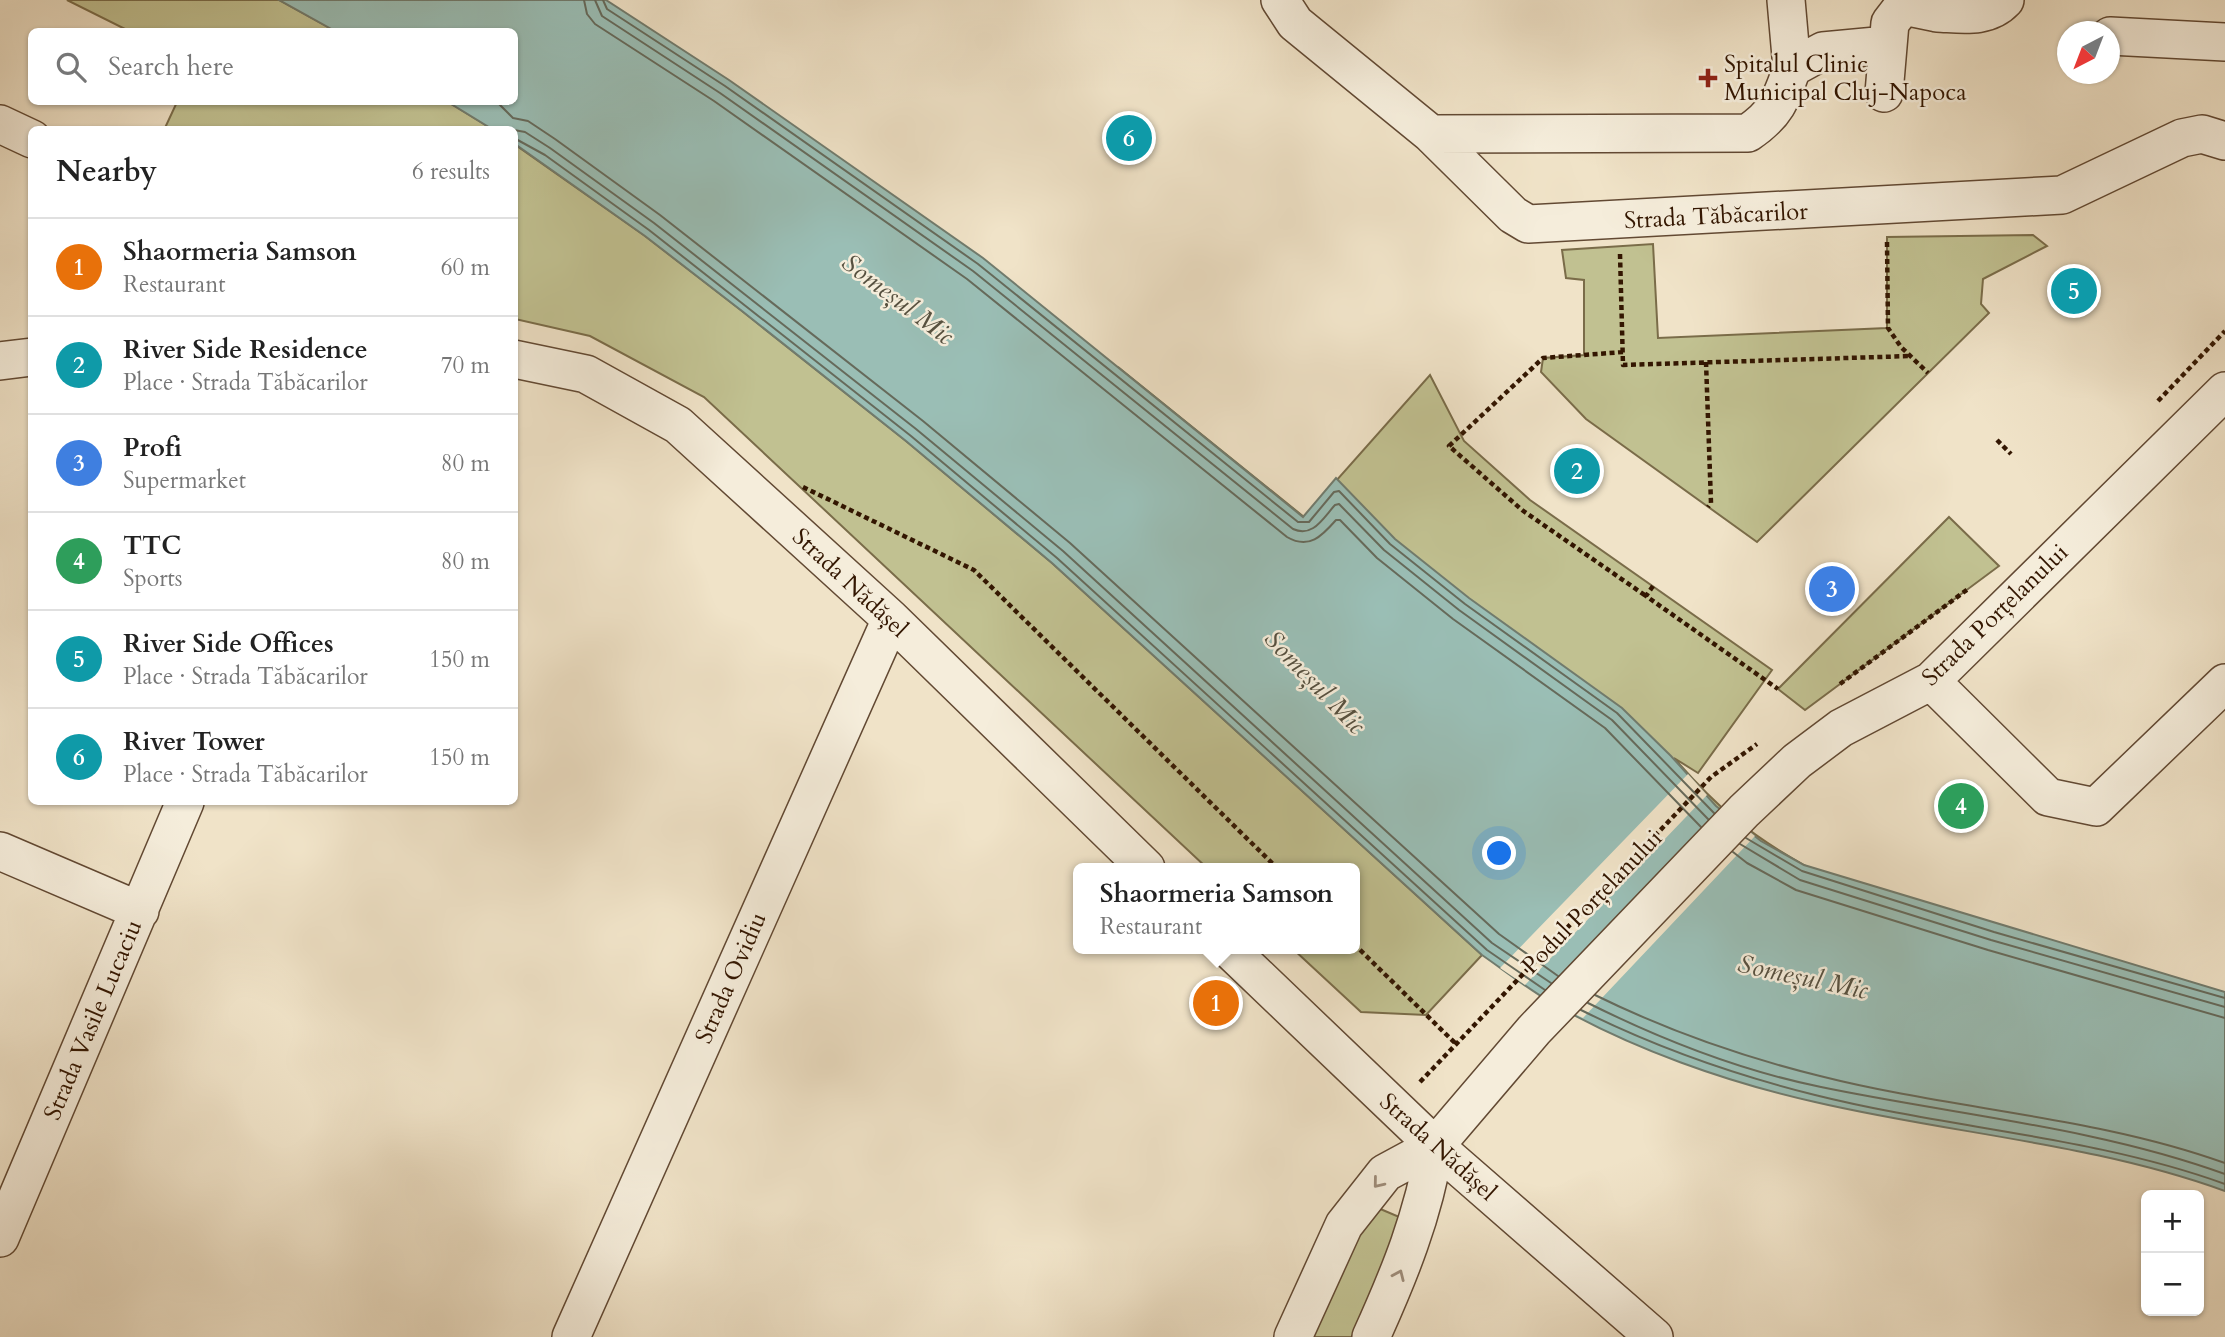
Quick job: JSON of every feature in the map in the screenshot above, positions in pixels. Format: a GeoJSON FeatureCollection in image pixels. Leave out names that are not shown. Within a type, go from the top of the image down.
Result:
{"type":"FeatureCollection","features":[{"type":"Feature","properties":{"kind":"street","name":"Strada Tăbăcarilor"},"geometry":{"type":"LineString","coordinates":[[1280,0],[1295,23],[1431,134],[1514,215],[1528,224],[2062,195],[2182,138],[2202,134],[2225,141]]}},
{"type":"Feature","properties":{"kind":"street"},"geometry":{"type":"LineString","coordinates":[[1431,134],[1748,133],[1767,120],[1780,103],[1792,68],[1786,0]]}},
{"type":"Feature","properties":{"kind":"street"},"geometry":{"type":"LineString","coordinates":[[1885,93],[1890,23],[1903,6],[1938,7],[1983,14],[1995,10],[2005,0]]}},
{"type":"Feature","properties":{"kind":"street"},"geometry":{"type":"LineString","coordinates":[[2120,37],[2225,42]]}},
{"type":"Feature","properties":{"kind":"street"},"geometry":{"type":"LineString","coordinates":[[1792,68],[1824,51],[1887,45]]}},
{"type":"Feature","properties":{"kind":"street"},"geometry":{"type":"LineString","coordinates":[[0,124],[28,137]]}},
{"type":"Feature","properties":{"kind":"street"},"geometry":{"type":"LineString","coordinates":[[0,361],[28,358]]}},
{"type":"Feature","properties":{"kind":"street","name":"Strada Nădășel"},"geometry":{"type":"LineString","coordinates":[[518,360],[586,374],[678,425],[891,620],[1141,863]]}},
{"type":"Feature","properties":{"kind":"street","name":"Strada Porțelanului"},"geometry":{"type":"LineString","coordinates":[[1744,811],[1797,761],[1841,728],[1931,681],[2225,391]]}},
{"type":"Feature","properties":{"kind":"street","name":"Strada Ovidiu"},"geometry":{"type":"LineString","coordinates":[[571,1337],[891,620]]}},
{"type":"Feature","properties":{"kind":"street"},"geometry":{"type":"LineString","coordinates":[[1931,681],[2048,797],[2096,807],[2225,683]]}},
{"type":"Feature","properties":{"kind":"street","name":"Strada Vasile Lucaciu"},"geometry":{"type":"LineString","coordinates":[[0,1238],[184,805]]}},
{"type":"Feature","properties":{"kind":"street","name":"Podul Porțelanului"},"geometry":{"type":"LineString","coordinates":[[1435,1146],[1534,1030],[1744,811]]}},
{"type":"Feature","properties":{"kind":"street"},"geometry":{"type":"LineString","coordinates":[[0,851],[139,911]]}},
{"type":"Feature","properties":{"kind":"street","name":"Strada Nădășel"},"geometry":{"type":"LineString","coordinates":[[1234,954],[1376,1093],[1654,1337]]}},
{"type":"Feature","properties":{"kind":"street"},"geometry":{"type":"LineString","coordinates":[[1293,1337],[1344,1225],[1385,1173],[1435,1146]]}},
{"type":"Feature","properties":{"kind":"street"},"geometry":{"type":"LineString","coordinates":[[1371,1337],[1407,1257],[1427,1195],[1435,1146]]}},
{"type":"Feature","properties":{"kind":"path"},"geometry":{"type":"LineString","coordinates":[[1887,206],[1888,328],[1910,356],[1928,373]]}},
{"type":"Feature","properties":{"kind":"path"},"geometry":{"type":"LineString","coordinates":[[1619,221],[1623,365],[1910,356]]}},
{"type":"Feature","properties":{"kind":"path"},"geometry":{"type":"LineString","coordinates":[[2150,409],[2225,331]]}},
{"type":"Feature","properties":{"kind":"path"},"geometry":{"type":"LineString","coordinates":[[1623,352],[1543,358],[1449,446],[1522,510],[1778,690]]}},
{"type":"Feature","properties":{"kind":"path"},"geometry":{"type":"LineString","coordinates":[[1706,362],[1712,503],[1709,507]]}},
{"type":"Feature","properties":{"kind":"path"},"geometry":{"type":"LineString","coordinates":[[1997,440],[2011,454]]}},
{"type":"Feature","properties":{"kind":"path"},"geometry":{"type":"LineString","coordinates":[[801,486],[974,570],[1272,863]]}},
{"type":"Feature","properties":{"kind":"path"},"geometry":{"type":"LineString","coordinates":[[1837,686],[1978,582]]}},
{"type":"Feature","properties":{"kind":"path"},"geometry":{"type":"LineString","coordinates":[[1646,596],[1653,586]]}},
{"type":"Feature","properties":{"kind":"path","name":"Podul Porțelanului"},"geometry":{"type":"LineString","coordinates":[[1455,1044],[1711,778],[1763,740]]}},
{"type":"Feature","properties":{"kind":"path"},"geometry":{"type":"LineString","coordinates":[[1360,950],[1455,1044],[1417,1084],[1399,1069],[1376,1093]]}},
{"type":"Feature","properties":{"kind":"green space"},"geometry":{"type":"Polygon","coordinates":[[[67,0],[279,0],[330,28],[123,28],[67,0]]]}},
{"type":"Feature","properties":{"kind":"green space"},"geometry":{"type":"Polygon","coordinates":[[[176,105],[453,105],[487,126],[166,126],[176,105]]]}},
{"type":"Feature","properties":{"kind":"green space"},"geometry":{"type":"Polygon","coordinates":[[[518,147],[645,236],[742,311],[906,441],[1052,563],[1482,955],[1426,1015],[1361,1012],[1298,954],[1360,954],[1360,863],[1202,863],[704,397],[590,336],[518,320],[518,147]]]}},
{"type":"Feature","properties":{"kind":"green space"},"geometry":{"type":"Polygon","coordinates":[[[2033,235],[2047,246],[1983,279],[1981,304],[1989,313],[1757,542],[1586,419],[1541,372],[1543,358],[1584,355],[1584,280],[1566,278],[1562,250],[1653,244],[1658,338],[1887,328],[1887,237],[2033,235]]]}},
{"type":"Feature","properties":{"kind":"green space"},"geometry":{"type":"Polygon","coordinates":[[[1118,367],[1304,517],[1430,375],[1464,441],[1530,500],[1772,670],[1698,773],[1674,758],[1704,791],[1734,818],[1804,865],[1702,888],[1118,367]]]}},
{"type":"Feature","properties":{"kind":"green space"},"geometry":{"type":"Polygon","coordinates":[[[1949,517],[1999,566],[1805,710],[1778,689],[1949,517]]]}},
{"type":"Feature","properties":{"kind":"green space"},"geometry":{"type":"Polygon","coordinates":[[[1378,1208],[1404,1219],[1352,1337],[1309,1337],[1355,1233],[1378,1208]]]}},
{"type":"Feature","properties":{"kind":"water","name":"Someșul Mic"},"geometry":{"type":"Polygon","coordinates":[[[279,0],[606,0],[729,80],[983,258],[1303,517],[1336,478],[1395,539],[1469,598],[1622,708],[1671,756],[1716,806],[1761,841],[1804,865],[2225,992],[2225,1191],[2125,1161],[1867,1113],[1748,1085],[1680,1062],[1614,1035],[1543,998],[1482,955],[1052,563],[906,441],[645,236],[518,146],[518,126],[487,126],[453,105],[518,105],[518,28],[330,28],[279,0]]]}},
{"type":"Feature","properties":{"kind":"pier"},"geometry":{"type":"Polygon","coordinates":[[[1688,774],[1707,795],[1525,985],[1500,968],[1688,774]]]}},
{"type":"Feature","properties":{"kind":"pier"},"geometry":{"type":"Polygon","coordinates":[[[1722,810],[1755,836],[1583,1018],[1552,1003],[1722,810]]]}},
{"type":"Feature","properties":{"kind":"place","name":"Spitalul Clinic Municipal Cluj-Napoca"},"geometry":{"type":"Point","coordinates":[1708,78]}},
{"type":"Feature","properties":{"kind":"place","name":"River Tower"},"geometry":{"type":"Point","coordinates":[1129,138]}},
{"type":"Feature","properties":{"kind":"place","name":"River Side Offices"},"geometry":{"type":"Point","coordinates":[2074,291]}},
{"type":"Feature","properties":{"kind":"place","name":"River Side Residence"},"geometry":{"type":"Point","coordinates":[1577,471]}},
{"type":"Feature","properties":{"kind":"place","name":"Profi"},"geometry":{"type":"Point","coordinates":[1832,589]}},
{"type":"Feature","properties":{"kind":"place","name":"TTC"},"geometry":{"type":"Point","coordinates":[1961,806]}},
{"type":"Feature","properties":{"kind":"place","name":"Shaormeria Samson"},"geometry":{"type":"Point","coordinates":[1216,1003]}}]}
